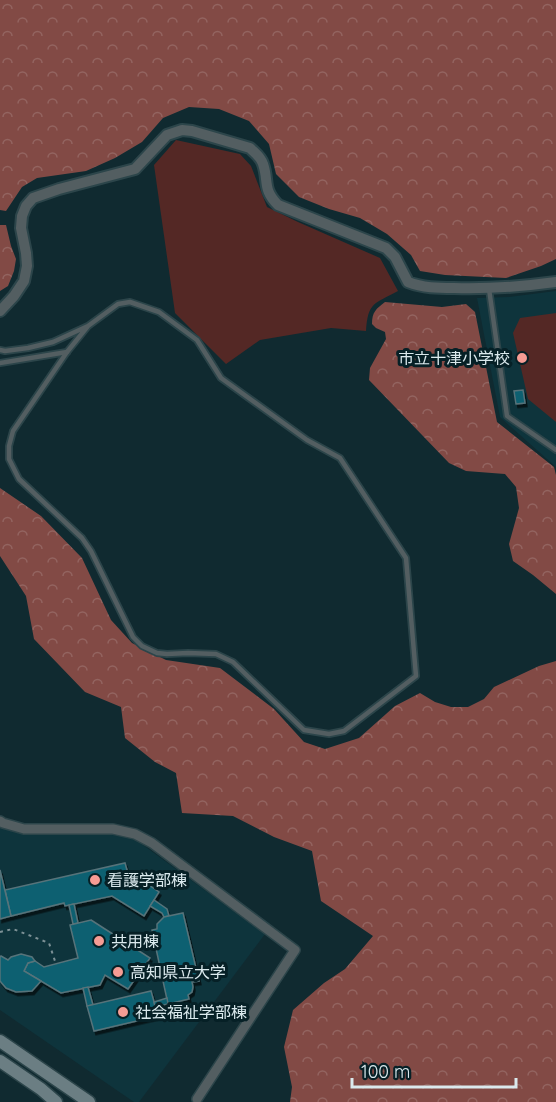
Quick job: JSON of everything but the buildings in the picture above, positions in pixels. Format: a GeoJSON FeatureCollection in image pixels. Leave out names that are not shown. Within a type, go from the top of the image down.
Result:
{"type":"FeatureCollection","features":[{"type":"Feature","properties":{"kind":"main road"},"geometry":{"type":"LineString","coordinates":[[0,1041],[89,1102]]}},
{"type":"Feature","properties":{"kind":"main road"},"geometry":{"type":"LineString","coordinates":[[0,1061],[56,1102]]}},
{"type":"Feature","properties":{"kind":"street"},"geometry":{"type":"LineString","coordinates":[[0,311],[24,281],[27,266],[21,228],[22,216],[26,206],[33,198],[135,169],[167,135],[182,130],[250,148],[263,163],[268,191],[278,205],[386,248],[395,257],[408,282],[421,287],[489,289],[556,282]]}},
{"type":"Feature","properties":{"kind":"street"},"geometry":{"type":"LineString","coordinates":[[0,821],[24,829],[113,829],[135,834],[152,843],[295,950],[197,1099]]}},
{"type":"Feature","properties":{"kind":"lane"},"geometry":{"type":"LineString","coordinates":[[489,289],[507,416],[556,450]]}},
{"type":"Feature","properties":{"kind":"lane"},"geometry":{"type":"LineString","coordinates":[[0,350],[28,348],[53,342],[88,326],[118,304],[130,302],[159,312],[197,340],[221,378],[307,440],[340,458],[406,558],[416,676],[344,731],[329,734],[304,730],[233,662],[216,654],[157,653],[142,646],[133,637],[91,551],[82,538],[18,478],[9,459],[9,446],[13,432],[67,352],[88,326]]}},
{"type":"Feature","properties":{"kind":"lane"},"geometry":{"type":"LineString","coordinates":[[0,363],[67,352]]}},
{"type":"Feature","properties":{"kind":"path"},"geometry":{"type":"LineString","coordinates":[[0,932],[13,929],[49,943],[56,964]]}},
{"type":"Feature","properties":{"kind":"shaded area"},"geometry":{"type":"Polygon","coordinates":[[[176,140],[240,154],[251,166],[267,207],[380,258],[398,291],[374,305],[368,314],[366,331],[331,328],[260,340],[226,364],[175,313],[154,165],[176,140]]]}},
{"type":"Feature","properties":{"kind":"shaded area","name":"市立十津小学校"},"geometry":{"type":"Polygon","coordinates":[[[556,291],[556,467],[500,417],[477,298],[509,297],[556,291]]]}},
{"type":"Feature","properties":{"kind":"shaded area"},"geometry":{"type":"Polygon","coordinates":[[[556,313],[556,422],[528,399],[513,333],[520,318],[556,313]]]}},
{"type":"Feature","properties":{"kind":"shaded area","name":"高知県立大学"},"geometry":{"type":"Polygon","coordinates":[[[0,826],[28,835],[102,833],[127,837],[139,842],[265,934],[139,1102],[134,1102],[0,1010],[0,826]]]}},
{"type":"Feature","properties":{"kind":"green space"},"geometry":{"type":"Polygon","coordinates":[[[0,0],[556,0],[556,259],[506,278],[445,275],[420,271],[411,255],[387,234],[360,218],[299,197],[276,174],[269,144],[249,121],[219,109],[189,107],[163,118],[142,142],[115,158],[86,171],[37,178],[22,187],[6,211],[0,210],[0,0]]]}},
{"type":"Feature","properties":{"kind":"green space"},"geometry":{"type":"Polygon","coordinates":[[[0,225],[6,225],[16,259],[8,286],[0,291],[0,225]]]}},
{"type":"Feature","properties":{"kind":"green space"},"geometry":{"type":"Polygon","coordinates":[[[385,302],[442,307],[466,304],[475,312],[497,422],[554,467],[556,475],[556,594],[513,561],[509,544],[519,508],[516,487],[505,474],[466,471],[449,463],[369,380],[370,368],[386,339],[385,332],[372,324],[373,316],[385,302]]]}},
{"type":"Feature","properties":{"kind":"green space"},"geometry":{"type":"Polygon","coordinates":[[[0,488],[41,516],[82,558],[111,620],[132,643],[166,660],[220,668],[274,709],[304,742],[325,749],[359,738],[395,706],[420,693],[435,702],[451,707],[468,707],[484,699],[494,687],[539,666],[556,661],[556,1102],[290,1102],[292,1087],[284,1047],[293,1010],[324,983],[345,969],[373,936],[321,901],[312,851],[274,837],[233,816],[182,813],[176,773],[155,762],[125,738],[121,707],[85,692],[34,639],[26,596],[0,556],[0,488]]]}},
{"type":"Feature","properties":{"kind":"place","name":"市立十津小学校"},"geometry":{"type":"Point","coordinates":[522,358]}},
{"type":"Feature","properties":{"kind":"place","name":"看護学部棟"},"geometry":{"type":"Point","coordinates":[95,880]}},
{"type":"Feature","properties":{"kind":"place","name":"共用棟"},"geometry":{"type":"Point","coordinates":[99,941]}},
{"type":"Feature","properties":{"kind":"place","name":"高知県立大学"},"geometry":{"type":"Point","coordinates":[118,972]}},
{"type":"Feature","properties":{"kind":"place","name":"社会福祉学部棟"},"geometry":{"type":"Point","coordinates":[123,1012]}}]}
